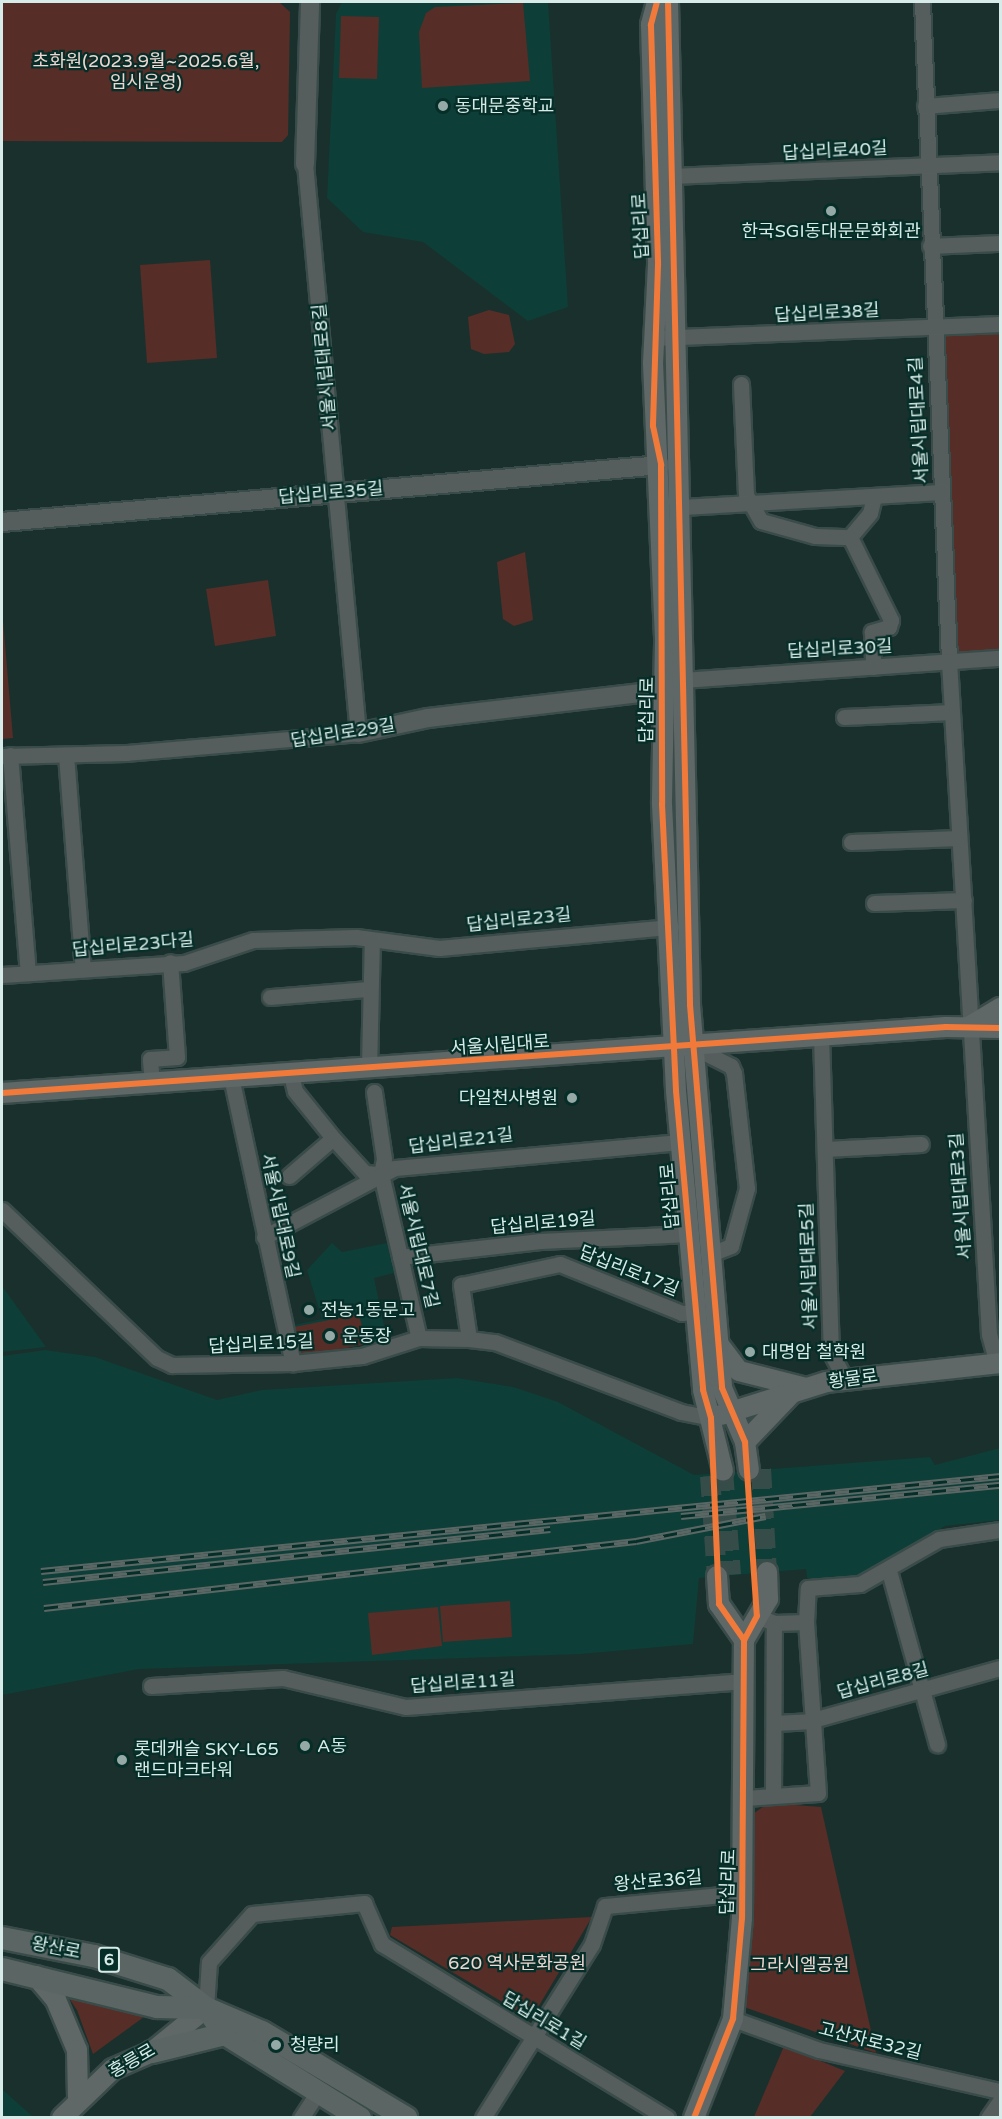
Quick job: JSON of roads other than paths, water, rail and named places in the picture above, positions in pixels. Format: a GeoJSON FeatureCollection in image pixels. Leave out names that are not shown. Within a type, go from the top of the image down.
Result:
{"type":"FeatureCollection","features":[{"type":"Feature","properties":{"kind":"main road","name":"답십리로"},"geometry":{"type":"LineString","coordinates":[[657,2],[651,25],[658,248],[653,426],[661,465],[662,687],[671,927],[683,1048],[710,1254],[722,1388],[755,1470],[761,1427]]}},
{"type":"Feature","properties":{"kind":"main road","name":"답십리로"},"geometry":{"type":"LineString","coordinates":[[668,2],[681,507],[683,1048],[680,1142],[696,1312],[717,1472]]}},
{"type":"Feature","properties":{"kind":"main road","name":"서울시립대로"},"geometry":{"type":"LineString","coordinates":[[970,1026],[1000,1008]]}},
{"type":"Feature","properties":{"kind":"main road","name":"서울시립대로"},"geometry":{"type":"LineString","coordinates":[[2,1093],[683,1048],[970,1026],[1000,1028]]}},
{"type":"Feature","properties":{"kind":"main road"},"geometry":{"type":"LineString","coordinates":[[719,1342],[739,1371],[799,1390],[745,1442]]}},
{"type":"Feature","properties":{"kind":"main road","name":"황물로"},"geometry":{"type":"LineString","coordinates":[[711,1418],[799,1390],[845,1379],[999,1363]]}},
{"type":"Feature","properties":{"kind":"main road","name":"답십리로"},"geometry":{"type":"LineString","coordinates":[[694,2118],[733,2019],[743,1893],[744,1640],[766,1619],[761,1573]]}},
{"type":"Feature","properties":{"kind":"main road"},"geometry":{"type":"LineString","coordinates":[[724,1576],[718,1604],[744,1640]]}},
{"type":"Feature","properties":{"kind":"main road","name":"왕산로"},"geometry":{"type":"LineString","coordinates":[[2,1938],[149,1971],[168,1979],[206,2008],[262,2032],[406,2118]]}},
{"type":"Feature","properties":{"kind":"main road","name":"왕산로"},"geometry":{"type":"LineString","coordinates":[[2,1969],[157,2007],[206,2008]]}},
{"type":"Feature","properties":{"kind":"main road"},"geometry":{"type":"LineString","coordinates":[[36,1976],[56,2000],[77,2050],[78,2097]]}},
{"type":"Feature","properties":{"kind":"main road","name":"왕산로"},"geometry":{"type":"LineString","coordinates":[[206,2008],[225,2034],[360,2118]]}},
{"type":"Feature","properties":{"kind":"main road","name":"홍릉로"},"geometry":{"type":"LineString","coordinates":[[62,2118],[78,2097],[113,2069],[152,2052],[206,2008]]}},
{"type":"Feature","properties":{"kind":"main road"},"geometry":{"type":"LineString","coordinates":[[152,2052],[225,2034]]}},
{"type":"Feature","properties":{"kind":"street","name":"서울시립대로8길"},"geometry":{"type":"LineString","coordinates":[[310,2],[305,164],[358,733]]}},
{"type":"Feature","properties":{"kind":"street","name":"서울시립대로4길"},"geometry":{"type":"LineString","coordinates":[[922,2],[926,166],[949,661],[970,1026]]}},
{"type":"Feature","properties":{"kind":"street"},"geometry":{"type":"LineString","coordinates":[[925,106],[1000,100]]}},
{"type":"Feature","properties":{"kind":"street","name":"답십리로40길"},"geometry":{"type":"LineString","coordinates":[[672,176],[1000,162]]}},
{"type":"Feature","properties":{"kind":"street"},"geometry":{"type":"LineString","coordinates":[[930,246],[1000,243]]}},
{"type":"Feature","properties":{"kind":"street","name":"답십리로38길"},"geometry":{"type":"LineString","coordinates":[[655,338],[1000,324]]}},
{"type":"Feature","properties":{"kind":"street"},"geometry":{"type":"LineString","coordinates":[[741,384],[746,495],[761,520],[815,536],[850,537]]}},
{"type":"Feature","properties":{"kind":"street","name":"답십리로35길"},"geometry":{"type":"LineString","coordinates":[[2,522],[661,465]]}},
{"type":"Feature","properties":{"kind":"street"},"geometry":{"type":"LineString","coordinates":[[681,507],[942,492]]}},
{"type":"Feature","properties":{"kind":"street"},"geometry":{"type":"LineString","coordinates":[[850,537],[870,513],[874,497]]}},
{"type":"Feature","properties":{"kind":"street"},"geometry":{"type":"LineString","coordinates":[[850,537],[891,620],[889,627],[872,632],[873,667]]}},
{"type":"Feature","properties":{"kind":"street","name":"답십리로30길"},"geometry":{"type":"LineString","coordinates":[[682,680],[1000,658]]}},
{"type":"Feature","properties":{"kind":"street","name":"답십리로29길"},"geometry":{"type":"LineString","coordinates":[[6,755],[66,755],[297,742],[662,687],[682,680]]}},
{"type":"Feature","properties":{"kind":"street"},"geometry":{"type":"LineString","coordinates":[[844,717],[952,712]]}},
{"type":"Feature","properties":{"kind":"street"},"geometry":{"type":"LineString","coordinates":[[6,755],[28,973]]}},
{"type":"Feature","properties":{"kind":"street"},"geometry":{"type":"LineString","coordinates":[[66,755],[83,969]]}},
{"type":"Feature","properties":{"kind":"street"},"geometry":{"type":"LineString","coordinates":[[851,842],[959,838]]}},
{"type":"Feature","properties":{"kind":"street"},"geometry":{"type":"LineString","coordinates":[[874,903],[964,900]]}},
{"type":"Feature","properties":{"kind":"street","name":"답십리로23길"},"geometry":{"type":"LineString","coordinates":[[372,940],[439,948],[671,927]]}},
{"type":"Feature","properties":{"kind":"street","name":"답십리로23다길"},"geometry":{"type":"LineString","coordinates":[[2,975],[213,957],[253,940],[372,940]]}},
{"type":"Feature","properties":{"kind":"street"},"geometry":{"type":"LineString","coordinates":[[369,1068],[368,989],[372,940]]}},
{"type":"Feature","properties":{"kind":"street"},"geometry":{"type":"LineString","coordinates":[[152,1083],[150,1059],[177,1058],[170,962]]}},
{"type":"Feature","properties":{"kind":"street"},"geometry":{"type":"LineString","coordinates":[[270,997],[368,989]]}},
{"type":"Feature","properties":{"kind":"street","name":"서울시립대로3길"},"geometry":{"type":"LineString","coordinates":[[970,1026],[990,1334],[999,1363]]}},
{"type":"Feature","properties":{"kind":"street","name":"서울시립대로5길"},"geometry":{"type":"LineString","coordinates":[[821,1036],[831,1353],[845,1379]]}},
{"type":"Feature","properties":{"kind":"street"},"geometry":{"type":"LineString","coordinates":[[683,1048],[731,1066],[734,1073],[747,1188],[731,1246],[710,1254]]}},
{"type":"Feature","properties":{"kind":"street"},"geometry":{"type":"LineString","coordinates":[[291,1074],[295,1091],[333,1138],[365,1173],[381,1174]]}},
{"type":"Feature","properties":{"kind":"street","name":"서울시립대로9길"},"geometry":{"type":"LineString","coordinates":[[231,1077],[293,1363]]}},
{"type":"Feature","properties":{"kind":"street","name":"서울시립대로7길"},"geometry":{"type":"LineString","coordinates":[[374,1092],[384,1159],[381,1174],[419,1338]]}},
{"type":"Feature","properties":{"kind":"street"},"geometry":{"type":"LineString","coordinates":[[289,1176],[333,1138]]}},
{"type":"Feature","properties":{"kind":"street","name":"답십리로21길"},"geometry":{"type":"LineString","coordinates":[[381,1174],[549,1150],[680,1142]]}},
{"type":"Feature","properties":{"kind":"street"},"geometry":{"type":"LineString","coordinates":[[825,1149],[921,1144]]}},
{"type":"Feature","properties":{"kind":"street"},"geometry":{"type":"LineString","coordinates":[[264,1237],[371,1186],[381,1174]]}},
{"type":"Feature","properties":{"kind":"street","name":"답십리로15길"},"geometry":{"type":"LineString","coordinates":[[2,1210],[157,1358],[192,1367],[293,1363],[362,1356],[419,1338],[469,1339],[495,1342],[681,1412],[711,1418]]}},
{"type":"Feature","properties":{"kind":"street","name":"답십리로19길"},"geometry":{"type":"LineString","coordinates":[[400,1257],[540,1241],[689,1234]]}},
{"type":"Feature","properties":{"kind":"street","name":"답십리로17길"},"geometry":{"type":"LineString","coordinates":[[469,1339],[461,1285],[560,1264],[682,1313],[696,1312]]}},
{"type":"Feature","properties":{"kind":"street"},"geometry":{"type":"LineString","coordinates":[[745,1798],[818,1793],[809,1721],[806,1622],[808,1588],[860,1584],[889,1571],[939,1539],[1000,1530]]}},
{"type":"Feature","properties":{"kind":"street"},"geometry":{"type":"LineString","coordinates":[[889,1571],[938,1744]]}},
{"type":"Feature","properties":{"kind":"street"},"geometry":{"type":"LineString","coordinates":[[773,1795],[774,1723],[766,1619],[806,1622]]}},
{"type":"Feature","properties":{"kind":"street","name":"답십리로8길"},"geometry":{"type":"LineString","coordinates":[[774,1723],[809,1721],[923,1692],[1000,1668]]}},
{"type":"Feature","properties":{"kind":"street","name":"답십리로11길"},"geometry":{"type":"LineString","coordinates":[[152,1686],[283,1678],[406,1707],[745,1681]]}},
{"type":"Feature","properties":{"kind":"street","name":"왕산로36길"},"geometry":{"type":"LineString","coordinates":[[483,2118],[592,1944],[605,1906],[743,1893]]}},
{"type":"Feature","properties":{"kind":"street","name":"답십리로1길"},"geometry":{"type":"LineString","coordinates":[[206,2008],[209,1962],[255,1913],[364,1903],[372,1932],[382,1944],[667,2118]]}},
{"type":"Feature","properties":{"kind":"street","name":"고산자로32길"},"geometry":{"type":"LineString","coordinates":[[733,2019],[819,2050],[1000,2091]]}},
{"type":"Feature","properties":{"kind":"street"},"geometry":{"type":"LineString","coordinates":[[301,2118],[318,2092]]}},
{"type":"Feature","properties":{"kind":"street"},"geometry":{"type":"LineString","coordinates":[[988,2118],[1000,2101]]}},
{"type":"Feature","properties":{"kind":"tunnel"},"geometry":{"type":"LineString","coordinates":[[761,1469],[767,1572]]}},
{"type":"Feature","properties":{"kind":"tunnel"},"geometry":{"type":"LineString","coordinates":[[723,1471],[731,1575]]}},
{"type":"Feature","properties":{"kind":"tunnel"},"geometry":{"type":"LineString","coordinates":[[710,1476],[717,1576]]}},
{"type":"Feature","properties":{"kind":"railway"},"geometry":{"type":"LineString","coordinates":[[41,1571],[1000,1476]]}},
{"type":"Feature","properties":{"kind":"railway"},"geometry":{"type":"LineString","coordinates":[[681,1516],[1000,1485]]}},
{"type":"Feature","properties":{"kind":"railway"},"geometry":{"type":"LineString","coordinates":[[44,1608],[636,1541],[766,1516]]}},
{"type":"Feature","properties":{"kind":"railway"},"geometry":{"type":"LineString","coordinates":[[43,1582],[550,1529]]}},
{"type":"Feature","properties":{"kind":"place","name":"동대문중학교"},"geometry":{"type":"Point","coordinates":[443,106]}},
{"type":"Feature","properties":{"kind":"place","name":"한국SGI동대문문화회관"},"geometry":{"type":"Point","coordinates":[831,211]}},
{"type":"Feature","properties":{"kind":"place","name":"다일천사병원"},"geometry":{"type":"Point","coordinates":[572,1098]}},
{"type":"Feature","properties":{"kind":"place","name":"전농1동문고"},"geometry":{"type":"Point","coordinates":[309,1310]}},
{"type":"Feature","properties":{"kind":"place","name":"운동장"},"geometry":{"type":"Point","coordinates":[330,1336]}},
{"type":"Feature","properties":{"kind":"place","name":"대명암 철학원"},"geometry":{"type":"Point","coordinates":[750,1352]}},
{"type":"Feature","properties":{"kind":"place","name":"A동"},"geometry":{"type":"Point","coordinates":[305,1746]}},
{"type":"Feature","properties":{"kind":"place","name":"롯데캐슬 SKY-L65 랜드마크타워"},"geometry":{"type":"Point","coordinates":[122,1760]}},
{"type":"Feature","properties":{"kind":"place","name":"청량리"},"geometry":{"type":"Point","coordinates":[276,2045]}},
{"type":"Feature","properties":{"kind":"park label","name":"초화원(2023.9월~2025.6월, 임시운영)"},"geometry":{"type":"Point","coordinates":[146,72]}},
{"type":"Feature","properties":{"kind":"park label","name":"620 역사문화공원"},"geometry":{"type":"Point","coordinates":[517,1963]}},
{"type":"Feature","properties":{"kind":"park label","name":"그라시엘공원"},"geometry":{"type":"Point","coordinates":[800,1965]}}]}
